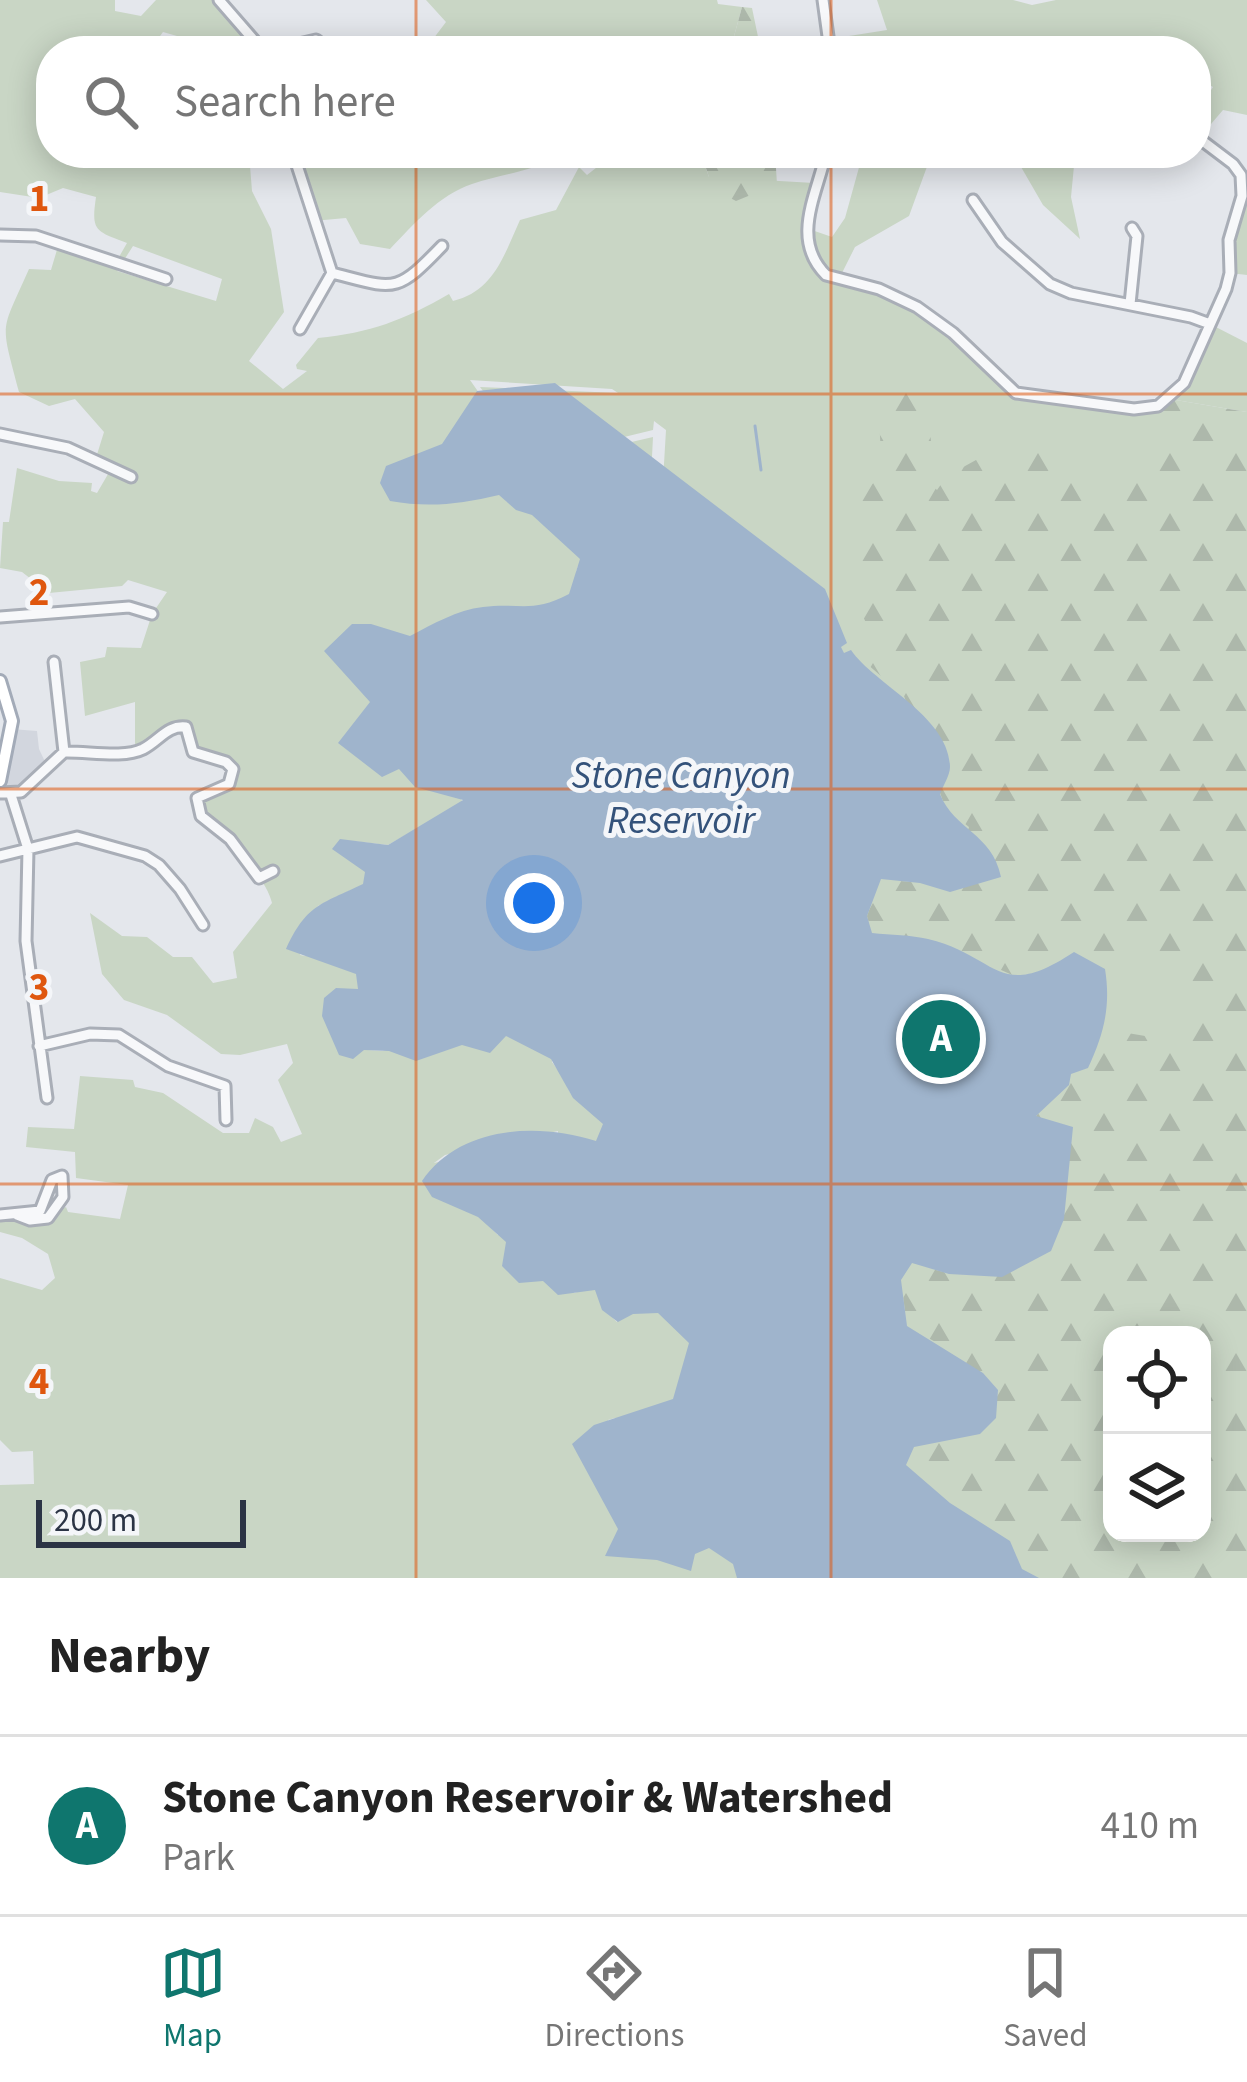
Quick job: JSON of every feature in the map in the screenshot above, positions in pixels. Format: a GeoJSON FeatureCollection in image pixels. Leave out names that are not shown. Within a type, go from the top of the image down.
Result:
{"type":"FeatureCollection","features":[{"type":"Feature","properties":{"kind":"main road"},"geometry":{"type":"LineString","coordinates":[[0,681],[12,722],[0,781]]}},
{"type":"Feature","properties":{"kind":"street"},"geometry":{"type":"LineString","coordinates":[[219,0],[250,36]]}},
{"type":"Feature","properties":{"kind":"street"},"geometry":{"type":"LineString","coordinates":[[823,0],[828,36]]}},
{"type":"Feature","properties":{"kind":"street"},"geometry":{"type":"LineString","coordinates":[[822,168],[806,229],[810,252],[826,275],[879,289],[917,307],[953,333],[1016,393],[1134,409],[1158,406],[1184,383],[1230,272],[1229,239],[1243,185],[1233,164],[1211,147]]}},
{"type":"Feature","properties":{"kind":"street"},"geometry":{"type":"LineString","coordinates":[[297,168],[332,273],[300,329]]}},
{"type":"Feature","properties":{"kind":"street"},"geometry":{"type":"LineString","coordinates":[[973,200],[1002,242],[1050,284],[1210,325]]}},
{"type":"Feature","properties":{"kind":"street"},"geometry":{"type":"LineString","coordinates":[[1130,304],[1137,236],[1132,228]]}},
{"type":"Feature","properties":{"kind":"street"},"geometry":{"type":"LineString","coordinates":[[0,235],[36,236],[166,279]]}},
{"type":"Feature","properties":{"kind":"street"},"geometry":{"type":"LineString","coordinates":[[332,273],[398,286],[442,246]]}},
{"type":"Feature","properties":{"kind":"street"},"geometry":{"type":"LineString","coordinates":[[0,434],[68,448],[131,477]]}},
{"type":"Feature","properties":{"kind":"street"},"geometry":{"type":"LineString","coordinates":[[0,617],[129,607],[152,614]]}},
{"type":"Feature","properties":{"kind":"street"},"geometry":{"type":"LineString","coordinates":[[54,662],[64,752]]}},
{"type":"Feature","properties":{"kind":"street"},"geometry":{"type":"LineString","coordinates":[[47,1098],[26,941],[28,849],[6,794],[30,784],[64,752],[135,752],[177,725],[186,727],[193,752],[226,762],[232,769],[230,784],[197,798],[201,816],[230,839],[260,878],[273,871]]}},
{"type":"Feature","properties":{"kind":"street"},"geometry":{"type":"LineString","coordinates":[[0,856],[77,836],[145,856],[180,889],[202,925]]}},
{"type":"Feature","properties":{"kind":"street"},"geometry":{"type":"LineString","coordinates":[[39,1046],[90,1034],[119,1035],[168,1066],[225,1086],[226,1120]]}},
{"type":"Feature","properties":{"kind":"street"},"geometry":{"type":"LineString","coordinates":[[0,1215],[43,1209],[49,1185],[57,1175],[62,1176],[63,1197],[48,1218],[30,1220],[17,1215]]}},
{"type":"Feature","properties":{"kind":"shaded area"},"geometry":{"type":"Polygon","coordinates":[[[11,729],[37,731],[48,768],[21,792],[0,793],[11,729]]]}},
{"type":"Feature","properties":{"kind":"green space"},"geometry":{"type":"Polygon","coordinates":[[[0,0],[115,0],[115,11],[141,16],[156,0],[219,0],[247,36],[163,32],[160,36],[36,36],[36,168],[250,168],[252,191],[271,229],[284,312],[249,361],[283,389],[307,371],[296,365],[318,338],[370,329],[449,294],[453,301],[479,289],[496,270],[520,220],[556,210],[578,168],[587,175],[596,168],[706,168],[709,177],[814,183],[817,188],[806,228],[832,237],[845,218],[859,168],[927,168],[909,216],[855,247],[839,279],[879,289],[917,307],[953,333],[1017,393],[1147,409],[1147,414],[1175,403],[1176,424],[1247,428],[1247,1578],[0,1578],[0,1485],[34,1484],[33,1451],[12,1452],[0,1440],[0,1278],[42,1290],[55,1278],[48,1254],[22,1238],[0,1232],[0,1215],[39,1220],[66,1207],[68,1212],[120,1219],[128,1185],[76,1178],[75,1152],[26,1147],[28,1127],[74,1129],[80,1076],[133,1080],[135,1087],[163,1093],[223,1133],[249,1133],[255,1118],[273,1127],[281,1142],[302,1134],[278,1080],[293,1063],[287,1044],[240,1055],[221,1054],[167,1015],[124,1000],[102,974],[90,913],[122,936],[147,937],[173,957],[192,957],[213,983],[237,978],[233,952],[272,903],[248,861],[196,804],[200,794],[230,784],[233,769],[226,762],[193,752],[186,727],[178,725],[135,752],[135,702],[85,716],[80,662],[105,657],[107,647],[141,648],[152,614],[167,592],[128,580],[122,586],[49,593],[22,572],[0,568],[3,522],[9,522],[17,468],[59,481],[92,483],[91,491],[97,493],[111,469],[95,461],[104,432],[75,399],[49,406],[19,392],[6,338],[29,269],[51,270],[59,243],[115,264],[127,243],[98,228],[96,197],[63,188],[39,198],[0,192],[0,0]],[[133,246],[117,271],[216,301],[222,279],[133,246]],[[470,380],[521,453],[434,448],[425,453],[522,459],[503,497],[507,502],[530,460],[554,460],[653,437],[650,496],[533,515],[539,521],[649,503],[645,562],[578,566],[576,572],[637,569],[621,583],[617,594],[638,629],[493,638],[480,608],[475,610],[488,639],[402,675],[373,625],[366,625],[396,678],[366,690],[368,696],[399,684],[467,810],[444,813],[388,845],[352,841],[378,850],[421,840],[427,888],[422,908],[363,899],[351,890],[318,906],[300,955],[306,956],[323,908],[347,894],[361,905],[419,915],[404,973],[362,962],[326,960],[404,980],[419,1034],[368,1050],[383,1051],[421,1040],[426,1056],[431,1054],[427,1039],[522,1013],[552,1029],[552,1062],[558,1070],[559,1029],[629,1007],[624,1110],[567,1087],[571,1094],[624,1117],[617,1235],[564,1232],[558,1213],[558,1131],[445,1155],[434,1163],[551,1136],[556,1231],[492,1229],[498,1235],[558,1238],[574,1293],[580,1291],[565,1238],[617,1241],[613,1318],[617,1322],[650,744],[632,742],[634,703],[651,668],[653,650],[648,615],[630,593],[658,565],[666,430],[654,421],[653,430],[554,454],[529,453],[480,387],[618,393],[470,380]],[[615,1418],[608,1420],[604,1499],[610,1507],[615,1418]]]}},
{"type":"Feature","properties":{"kind":"green space"},"geometry":{"type":"Polygon","coordinates":[[[426,0],[717,0],[742,7],[734,36],[435,36],[446,22],[426,0]]]}},
{"type":"Feature","properties":{"kind":"green space"},"geometry":{"type":"Polygon","coordinates":[[[877,0],[1013,0],[1032,5],[1056,0],[1247,0],[1247,115],[1223,110],[1211,124],[1211,36],[849,36],[887,30],[877,0]]]}},
{"type":"Feature","properties":{"kind":"green space"},"geometry":{"type":"Polygon","coordinates":[[[742,7],[752,8],[758,36],[734,36],[742,7]]]}},
{"type":"Feature","properties":{"kind":"green space"},"geometry":{"type":"Polygon","coordinates":[[[297,168],[530,168],[449,195],[390,249],[360,244],[346,218],[313,221],[297,168]]]}},
{"type":"Feature","properties":{"kind":"green space"},"geometry":{"type":"Polygon","coordinates":[[[706,168],[776,168],[777,184],[736,201],[713,189],[706,168]]]}},
{"type":"Feature","properties":{"kind":"green space"},"geometry":{"type":"Polygon","coordinates":[[[1022,168],[1074,168],[1071,197],[1080,239],[1043,205],[1022,168]]]}},
{"type":"Feature","properties":{"kind":"green space"},"geometry":{"type":"Polygon","coordinates":[[[1240,201],[1247,204],[1247,275],[1230,273],[1229,240],[1240,201]]]}},
{"type":"Feature","properties":{"kind":"green space"},"geometry":{"type":"Polygon","coordinates":[[[1210,324],[1247,343],[1247,412],[1170,399],[1178,392],[1210,324]]]}},
{"type":"Feature","properties":{"kind":"green space"},"geometry":{"type":"Polygon","coordinates":[[[899,386],[911,395],[929,429],[930,483],[937,490],[947,476],[976,460],[1039,452],[1092,479],[1152,463],[1171,452],[1173,435],[1141,427],[1147,409],[1170,399],[1247,412],[1247,1578],[1039,1578],[1022,1569],[1009,1541],[950,1503],[906,1465],[914,1447],[944,1442],[948,1349],[907,1326],[901,1280],[912,1263],[983,1277],[1024,1264],[1035,1116],[1058,1095],[1104,1029],[1151,1037],[1193,1005],[1200,987],[1120,946],[1105,969],[1074,952],[1045,971],[1019,978],[931,939],[872,933],[867,916],[881,879],[950,892],[969,827],[946,809],[904,696],[851,650],[872,636],[840,566],[854,548],[858,507],[882,473],[879,418],[887,389],[899,386]]]}},
{"type":"Feature","properties":{"kind":"water","name":"Stone Canyon Reservoir"},"geometry":{"type":"Polygon","coordinates":[[[555,383],[825,589],[847,643],[841,647],[844,653],[851,650],[937,732],[950,767],[940,794],[954,816],[990,851],[1001,877],[950,892],[881,879],[867,916],[872,933],[928,939],[1013,975],[1049,967],[1074,952],[1105,969],[1105,1020],[1088,1068],[1071,1074],[1069,1085],[1036,1116],[1073,1127],[1064,1219],[1051,1251],[1002,1277],[949,1274],[912,1263],[901,1280],[907,1326],[983,1373],[998,1390],[996,1418],[980,1434],[914,1447],[906,1465],[950,1503],[1010,1541],[1022,1569],[1039,1578],[737,1578],[733,1564],[709,1548],[695,1554],[691,1571],[657,1560],[605,1556],[618,1529],[572,1444],[594,1425],[673,1399],[689,1343],[658,1313],[633,1314],[618,1322],[602,1310],[595,1290],[558,1295],[543,1281],[519,1283],[502,1266],[506,1242],[478,1217],[432,1197],[422,1181],[456,1149],[478,1139],[525,1131],[596,1141],[603,1124],[573,1098],[551,1059],[506,1036],[490,1053],[462,1045],[416,1061],[389,1051],[364,1050],[353,1059],[339,1055],[322,1016],[324,998],[336,988],[358,989],[356,974],[286,949],[308,914],[363,884],[365,872],[332,849],[340,839],[388,845],[463,800],[415,787],[399,769],[382,777],[338,743],[370,702],[324,651],[352,624],[371,624],[410,636],[473,609],[535,606],[556,600],[569,594],[580,559],[532,515],[516,510],[499,495],[445,504],[390,501],[380,483],[386,466],[442,444],[477,391],[555,383]]]}},
{"type":"Feature","properties":{"kind":"waterway"},"geometry":{"type":"LineString","coordinates":[[755,426],[761,470]]}},
{"type":"Feature","properties":{"kind":"place","name":"Stone Canyon Reservoir & Watershed"},"geometry":{"type":"Point","coordinates":[941,1039]}}]}
